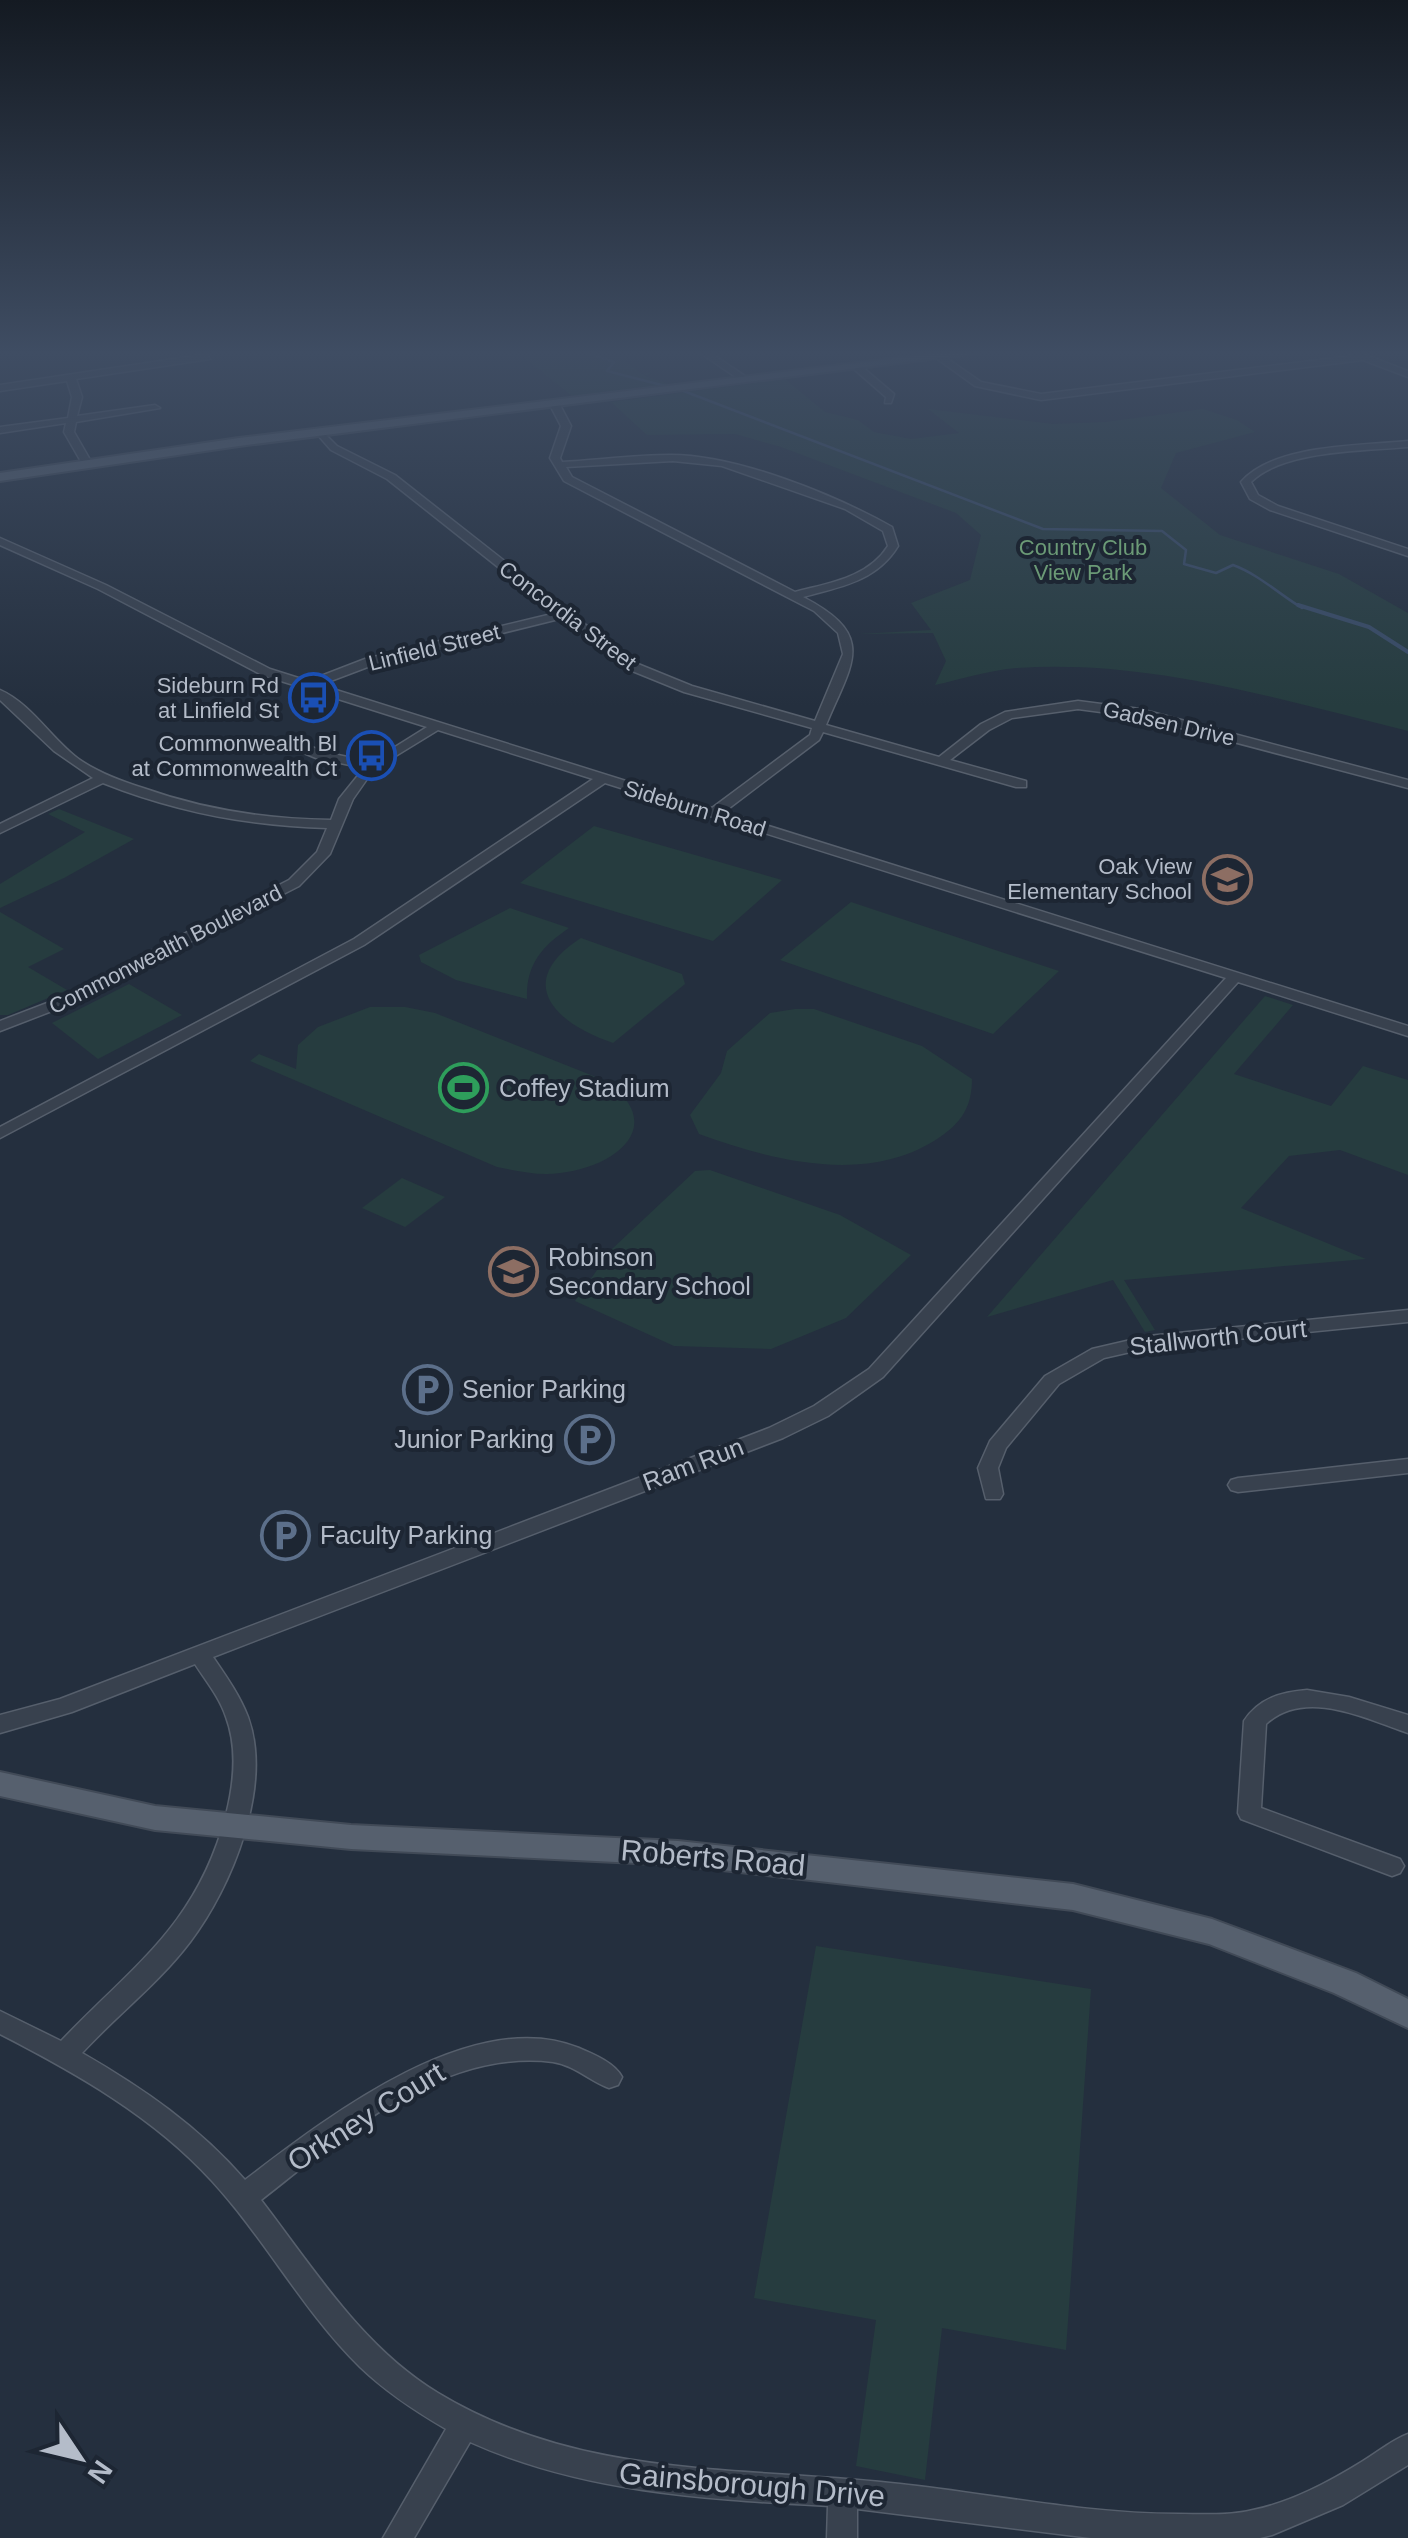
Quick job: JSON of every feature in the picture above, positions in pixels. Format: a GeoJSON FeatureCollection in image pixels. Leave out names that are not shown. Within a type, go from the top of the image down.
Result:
{"type":"FeatureCollection","features":[{"type":"Feature","properties":{"kind":"main road"},"geometry":{"type":"LineString","coordinates":[[0,478],[64,468]]}},
{"type":"Feature","properties":{"kind":"main road","name":"Roberts Road"},"geometry":{"type":"LineString","coordinates":[[0,1784],[155,1818],[350,1838],[678,1852],[1073,1897],[1212,1932],[1345,1983],[1408,2014]]}},
{"type":"Feature","properties":{"kind":"street","name":"Concordia Street"},"geometry":{"type":"LineString","coordinates":[[374,468],[391,477],[612,654],[649,674],[1021,784]]}},
{"type":"Feature","properties":{"kind":"street"},"geometry":{"type":"LineString","coordinates":[[560,468],[577,485],[794,596],[832,620],[848,645],[848,663],[820,726],[802,750],[712,814]]}},
{"type":"Feature","properties":{"kind":"street"},"geometry":{"type":"LineString","coordinates":[[737,468],[849,506],[888,529],[893,540],[892,551],[873,569],[794,596]]}},
{"type":"Feature","properties":{"kind":"street"},"geometry":{"type":"LineString","coordinates":[[1259,468],[1246,482],[1254,497],[1274,508],[1408,553]]}},
{"type":"Feature","properties":{"kind":"street","name":"Sideburn Road"},"geometry":{"type":"LineString","coordinates":[[0,540],[102,587],[240,662],[307,686],[1408,1031]]}},
{"type":"Feature","properties":{"kind":"street","name":"Linfield Street"},"geometry":{"type":"LineString","coordinates":[[307,686],[369,662],[563,615]]}},
{"type":"Feature","properties":{"kind":"street"},"geometry":{"type":"LineString","coordinates":[[0,694],[23,709],[66,756],[102,778],[223,818],[337,824]]}},
{"type":"Feature","properties":{"kind":"street","name":"Gadsen Drive"},"geometry":{"type":"LineString","coordinates":[[941,761],[984,727],[1009,714],[1090,705],[1140,713],[1408,784]]}},
{"type":"Feature","properties":{"kind":"street","name":"Commonwealth Boulevard"},"geometry":{"type":"LineString","coordinates":[[0,1026],[60,1003],[279,893],[323,854],[346,799],[372,766],[435,727]]}},
{"type":"Feature","properties":{"kind":"street"},"geometry":{"type":"LineString","coordinates":[[286,742],[320,756],[372,766]]}},
{"type":"Feature","properties":{"kind":"street"},"geometry":{"type":"LineString","coordinates":[[0,828],[102,778]]}},
{"type":"Feature","properties":{"kind":"street"},"geometry":{"type":"LineString","coordinates":[[0,1133],[343,951],[602,779]]}},
{"type":"Feature","properties":{"kind":"street","name":"Ram Run"},"geometry":{"type":"LineString","coordinates":[[0,1724],[64,1706],[776,1433],[821,1411],[859,1387],[888,1360],[1235,977]]}},
{"type":"Feature","properties":{"kind":"street","name":"Stallworth Court"},"geometry":{"type":"LineString","coordinates":[[993,1494],[988,1468],[997,1446],[1052,1380],[1098,1353],[1148,1342],[1408,1316]]}},
{"type":"Feature","properties":{"kind":"street"},"geometry":{"type":"LineString","coordinates":[[1238,1484],[1408,1466]]}},
{"type":"Feature","properties":{"kind":"street"},"geometry":{"type":"LineString","coordinates":[[65,2054],[191,1921],[235,1826],[242,1803],[245,1756],[238,1720],[200,1652]]}},
{"type":"Feature","properties":{"kind":"street"},"geometry":{"type":"LineString","coordinates":[[1392,1866],[1249,1813],[1255,1720],[1278,1702],[1300,1698],[1322,1699],[1408,1724]]}},
{"type":"Feature","properties":{"kind":"street","name":"Gainsborough Drive"},"geometry":{"type":"LineString","coordinates":[[0,2022],[65,2054],[159,2117],[244,2198],[340,2328],[393,2378],[464,2426],[554,2460],[624,2476],[706,2487],[843,2494],[963,2507],[1096,2533],[1187,2534],[1250,2526],[1302,2508],[1362,2481],[1408,2448]]}},
{"type":"Feature","properties":{"kind":"street","name":"Orkney Court"},"geometry":{"type":"LineString","coordinates":[[244,2198],[390,2095],[426,2073],[466,2057],[510,2049],[549,2050],[574,2057],[609,2077]]}},
{"type":"Feature","properties":{"kind":"street"},"geometry":{"type":"LineString","coordinates":[[398,2538],[464,2426]]}},
{"type":"Feature","properties":{"kind":"street"},"geometry":{"type":"LineString","coordinates":[[842,2538],[843,2494]]}},
{"type":"Feature","properties":{"kind":"green space","name":"Country Club View Park"},"geometry":{"type":"Polygon","coordinates":[[[838,468],[1169,468],[1161,488],[1220,535],[1339,574],[1408,613],[1408,731],[1215,684],[1117,670],[1017,668],[935,685],[946,661],[933,633],[859,634],[931,630],[911,603],[970,580],[981,535],[956,513],[838,468]]]}},
{"type":"Feature","properties":{"kind":"green space"},"geometry":{"type":"Polygon","coordinates":[[[59,809],[134,839],[0,908],[0,884],[85,832],[48,814],[59,809]]]}},
{"type":"Feature","properties":{"kind":"green space"},"geometry":{"type":"Polygon","coordinates":[[[594,826],[782,880],[713,941],[520,883],[594,826]]]}},
{"type":"Feature","properties":{"kind":"green space"},"geometry":{"type":"Polygon","coordinates":[[[851,902],[1059,971],[993,1034],[780,960],[851,902]]]}},
{"type":"Feature","properties":{"kind":"green space"},"geometry":{"type":"Polygon","coordinates":[[[510,908],[569,928],[537,958],[529,976],[527,999],[456,980],[421,962],[419,955],[510,908]]]}},
{"type":"Feature","properties":{"kind":"green space"},"geometry":{"type":"Polygon","coordinates":[[[0,912],[64,949],[28,967],[67,990],[8,1015],[0,1015],[0,912]]]}},
{"type":"Feature","properties":{"kind":"green space"},"geometry":{"type":"Polygon","coordinates":[[[581,938],[682,974],[685,984],[613,1043],[592,1035],[559,1013],[549,999],[546,985],[549,970],[560,954],[581,938]]]}},
{"type":"Feature","properties":{"kind":"green space"},"geometry":{"type":"Polygon","coordinates":[[[129,984],[182,1015],[98,1059],[52,1023],[129,984]]]}},
{"type":"Feature","properties":{"kind":"green space"},"geometry":{"type":"Polygon","coordinates":[[[1265,996],[1293,1005],[1234,1074],[1331,1106],[1363,1066],[1408,1080],[1408,1175],[1340,1150],[1289,1156],[1241,1208],[1366,1259],[1124,1280],[1155,1330],[1145,1332],[1113,1280],[987,1317],[1265,996]]]}},
{"type":"Feature","properties":{"kind":"green space"},"geometry":{"type":"Polygon","coordinates":[[[370,1007],[405,1007],[435,1013],[606,1081],[624,1098],[633,1114],[634,1128],[627,1142],[599,1162],[560,1173],[528,1173],[497,1167],[250,1061],[259,1054],[296,1069],[298,1045],[318,1027],[370,1007]]]}},
{"type":"Feature","properties":{"kind":"green space"},"geometry":{"type":"Polygon","coordinates":[[[814,1009],[922,1046],[972,1079],[970,1097],[960,1119],[940,1137],[912,1152],[852,1165],[789,1160],[699,1134],[690,1115],[721,1073],[727,1051],[770,1013],[814,1009]]]}},
{"type":"Feature","properties":{"kind":"green space"},"geometry":{"type":"Polygon","coordinates":[[[710,1170],[840,1215],[911,1255],[846,1318],[771,1349],[674,1346],[575,1301],[612,1249],[695,1171],[710,1170]]]}},
{"type":"Feature","properties":{"kind":"green space"},"geometry":{"type":"Polygon","coordinates":[[[402,1178],[445,1197],[405,1227],[362,1208],[402,1178]]]}},
{"type":"Feature","properties":{"kind":"green space"},"geometry":{"type":"Polygon","coordinates":[[[816,1946],[1091,1989],[1066,2350],[942,2328],[925,2480],[856,2466],[876,2320],[754,2298],[816,1946]]]}},
{"type":"Feature","properties":{"kind":"waterway"},"geometry":{"type":"LineString","coordinates":[[885,468],[1043,529],[1162,531],[1186,550],[1184,564],[1216,573],[1233,565],[1302,608]]}},
{"type":"Feature","properties":{"kind":"waterway"},"geometry":{"type":"LineString","coordinates":[[1298,605],[1369,627],[1408,652]]}},
{"type":"Feature","properties":{"kind":"place","name":"Sideburn Rd at Linfield St"},"geometry":{"type":"Point","coordinates":[314,698]}},
{"type":"Feature","properties":{"kind":"place","name":"Commonwealth Bl at Commonwealth Ct"},"geometry":{"type":"Point","coordinates":[372,756]}},
{"type":"Feature","properties":{"kind":"place","name":"Oak View Elementary School"},"geometry":{"type":"Point","coordinates":[1227,879]}},
{"type":"Feature","properties":{"kind":"place","name":"Coffey Stadium"},"geometry":{"type":"Point","coordinates":[464,1088]}},
{"type":"Feature","properties":{"kind":"place","name":"Robinson Secondary School"},"geometry":{"type":"Point","coordinates":[513,1271]}},
{"type":"Feature","properties":{"kind":"place","name":"Senior Parking"},"geometry":{"type":"Point","coordinates":[427,1389]}},
{"type":"Feature","properties":{"kind":"place","name":"Junior Parking"},"geometry":{"type":"Point","coordinates":[589,1439]}},
{"type":"Feature","properties":{"kind":"place","name":"Faculty Parking"},"geometry":{"type":"Point","coordinates":[285,1535]}}]}
